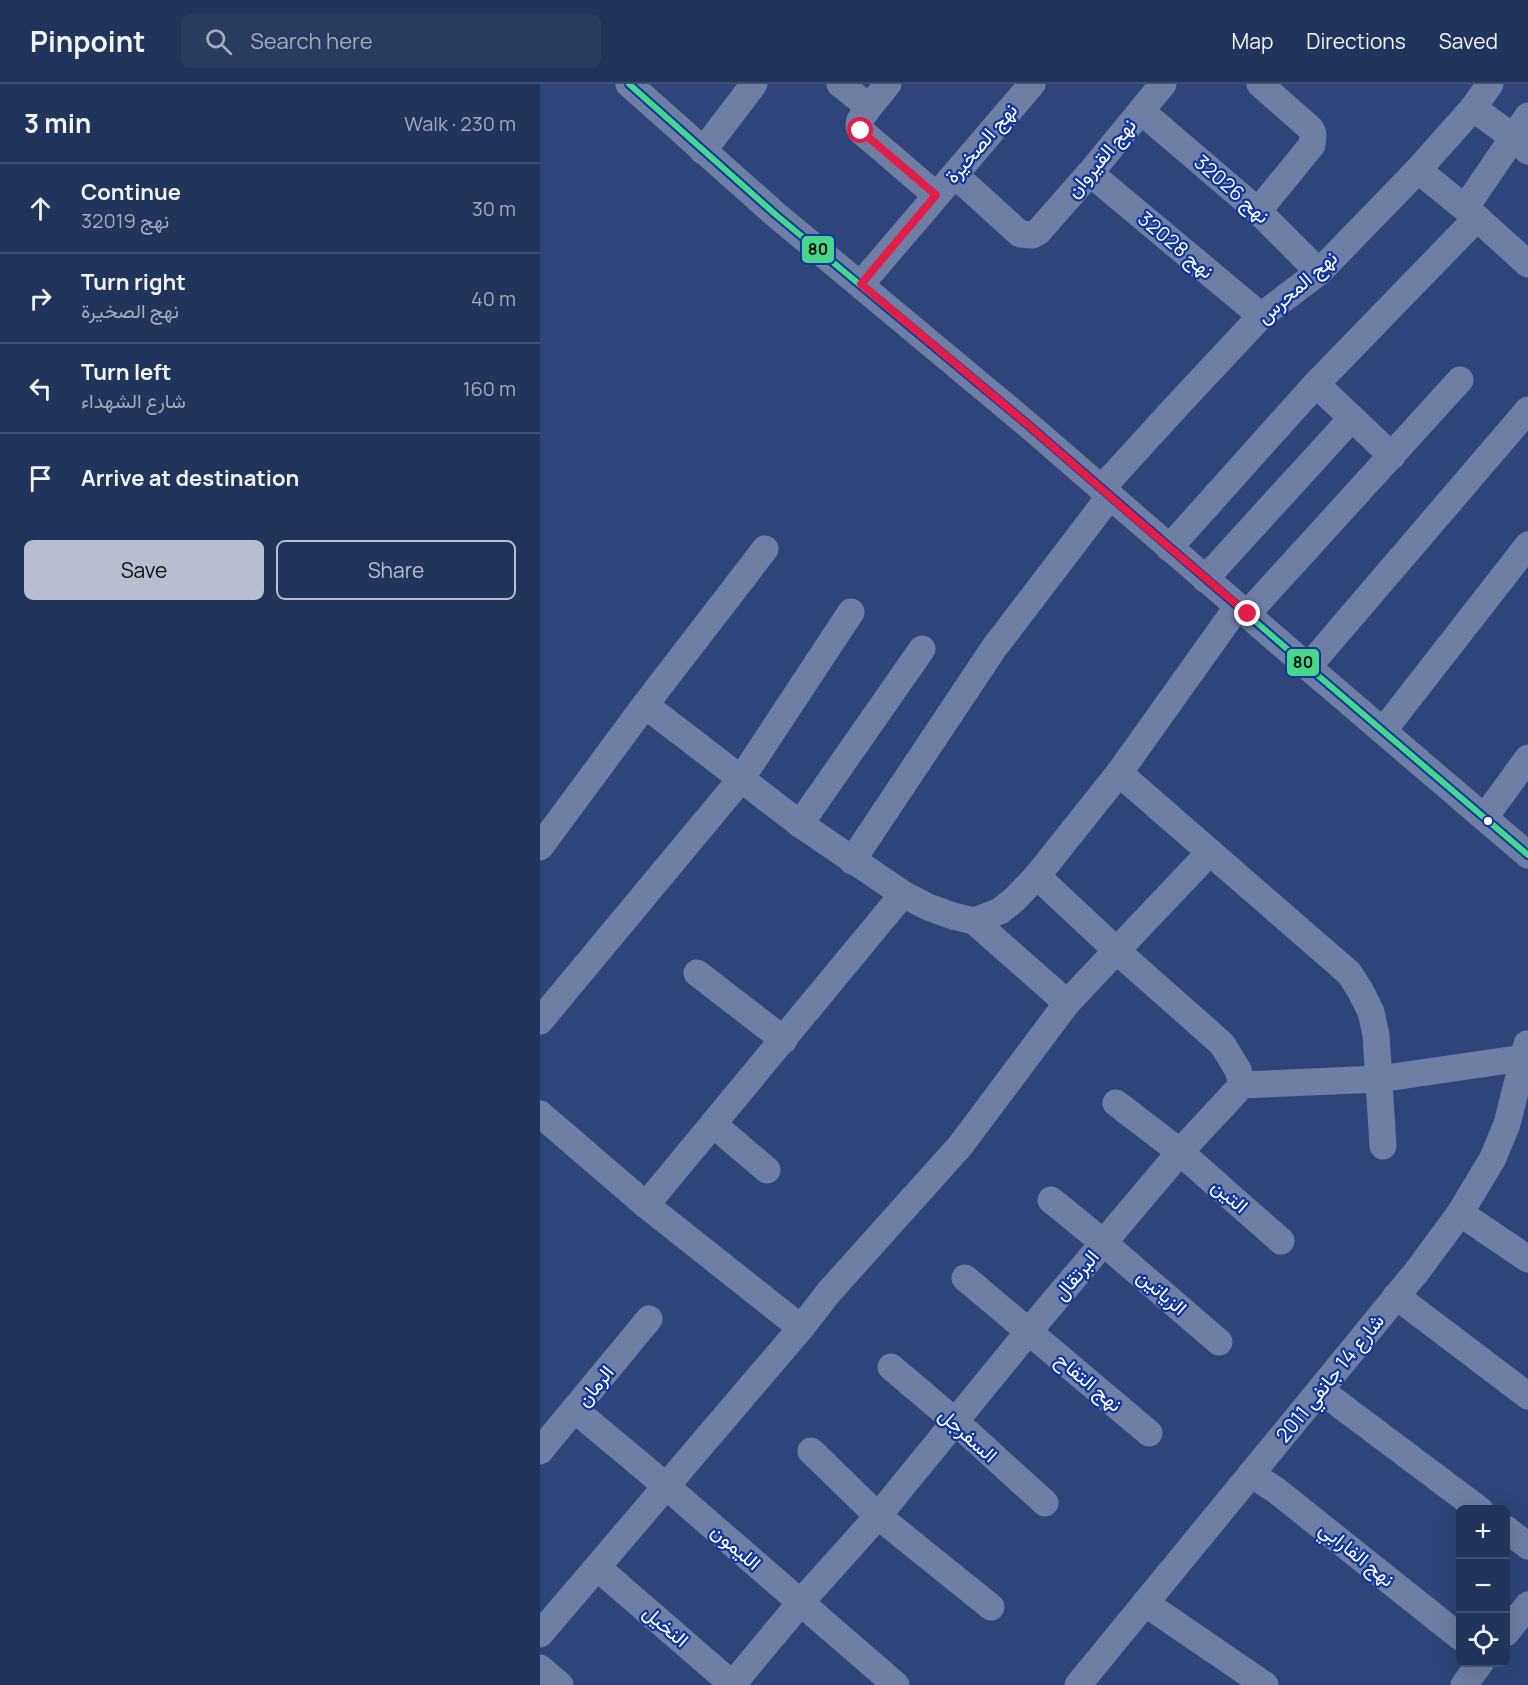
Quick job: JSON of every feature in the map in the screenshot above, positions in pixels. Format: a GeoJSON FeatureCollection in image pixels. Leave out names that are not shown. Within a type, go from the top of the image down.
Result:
{"type":"FeatureCollection","features":[{"type":"Feature","properties":{"kind":"street"},"geometry":{"type":"LineString","coordinates":[[629,84],[775,214],[1027,424],[1528,855]]}},
{"type":"Feature","properties":{"kind":"street"},"geometry":{"type":"LineString","coordinates":[[703,151],[754,84]]}},
{"type":"Feature","properties":{"kind":"street"},"geometry":{"type":"LineString","coordinates":[[840,84],[869,107]]}},
{"type":"Feature","properties":{"kind":"street"},"geometry":{"type":"LineString","coordinates":[[888,84],[869,107],[858,123],[858,127],[936,195]]}},
{"type":"Feature","properties":{"kind":"street","name":"نهج القيروان"},"geometry":{"type":"LineString","coordinates":[[955,175],[1020,234],[1032,235],[1038,232],[1090,173],[1163,84]]}},
{"type":"Feature","properties":{"kind":"street","name":"نهج المحرس"},"geometry":{"type":"LineString","coordinates":[[852,861],[993,648],[1106,492],[1186,396],[1261,316],[1319,272],[1418,171],[1473,108],[1490,84]]}},
{"type":"Feature","properties":{"kind":"street"},"geometry":{"type":"LineString","coordinates":[[1258,211],[1312,145],[1313,134],[1311,129],[1264,85]]}},
{"type":"Feature","properties":{"kind":"street","name":"نهج الصخيرة"},"geometry":{"type":"LineString","coordinates":[[861,284],[955,175],[1027,86]]}},
{"type":"Feature","properties":{"kind":"street"},"geometry":{"type":"LineString","coordinates":[[1169,548],[1471,213],[1523,135],[1473,108]]}},
{"type":"Feature","properties":{"kind":"street","name":"نهج 32026"},"geometry":{"type":"LineString","coordinates":[[1141,111],[1258,211],[1319,272]]}},
{"type":"Feature","properties":{"kind":"street"},"geometry":{"type":"LineString","coordinates":[[1418,171],[1471,213],[1528,264]]}},
{"type":"Feature","properties":{"kind":"street","name":"نهج 32028"},"geometry":{"type":"LineString","coordinates":[[1090,173],[1261,316]]}},
{"type":"Feature","properties":{"kind":"street"},"geometry":{"type":"LineString","coordinates":[[974,921],[1000,910],[1037,876],[1243,610],[1392,456],[1460,380]]}},
{"type":"Feature","properties":{"kind":"street"},"geometry":{"type":"LineString","coordinates":[[1316,384],[1392,456]]}},
{"type":"Feature","properties":{"kind":"street"},"geometry":{"type":"LineString","coordinates":[[1308,667],[1528,410]]}},
{"type":"Feature","properties":{"kind":"street"},"geometry":{"type":"LineString","coordinates":[[1205,579],[1352,418]]}},
{"type":"Feature","properties":{"kind":"street"},"geometry":{"type":"LineString","coordinates":[[1383,731],[1528,545]]}},
{"type":"Feature","properties":{"kind":"street"},"geometry":{"type":"LineString","coordinates":[[540,847],[765,549]]}},
{"type":"Feature","properties":{"kind":"street"},"geometry":{"type":"LineString","coordinates":[[540,1020],[741,779],[851,612]]}},
{"type":"Feature","properties":{"kind":"street"},"geometry":{"type":"LineString","coordinates":[[800,824],[922,649]]}},
{"type":"Feature","properties":{"kind":"street"},"geometry":{"type":"LineString","coordinates":[[645,705],[852,861],[903,894],[928,907],[974,921],[1067,1003]]}},
{"type":"Feature","properties":{"kind":"street"},"geometry":{"type":"LineString","coordinates":[[1485,817],[1528,758]]}},
{"type":"Feature","properties":{"kind":"street"},"geometry":{"type":"LineString","coordinates":[[1119,773],[1349,973],[1371,1012],[1376,1035],[1383,1146]]}},
{"type":"Feature","properties":{"kind":"street"},"geometry":{"type":"LineString","coordinates":[[540,1634],[829,1293],[960,1146],[1067,1003],[1210,852]]}},
{"type":"Feature","properties":{"kind":"street"},"geometry":{"type":"LineString","coordinates":[[1037,876],[1222,1044],[1238,1070],[1242,1085],[1379,1079],[1526,1049]]}},
{"type":"Feature","properties":{"kind":"street"},"geometry":{"type":"LineString","coordinates":[[646,1204],[903,894]]}},
{"type":"Feature","properties":{"kind":"street"},"geometry":{"type":"LineString","coordinates":[[698,973],[784,1040]]}},
{"type":"Feature","properties":{"kind":"street","name":"شارع 14 جانفي 2011"},"geometry":{"type":"LineString","coordinates":[[1078,1685],[1320,1390],[1460,1213],[1493,1158],[1522,1089],[1526,1049]]}},
{"type":"Feature","properties":{"kind":"street","name":"البرتقال"},"geometry":{"type":"LineString","coordinates":[[732,1685],[801,1602],[878,1516],[1029,1331],[1180,1152],[1242,1085]]}},
{"type":"Feature","properties":{"kind":"street","name":"التين"},"geometry":{"type":"LineString","coordinates":[[1116,1103],[1180,1152],[1281,1241]]}},
{"type":"Feature","properties":{"kind":"street"},"geometry":{"type":"LineString","coordinates":[[540,1114],[646,1204],[801,1328]]}},
{"type":"Feature","properties":{"kind":"street"},"geometry":{"type":"LineString","coordinates":[[713,1124],[767,1170]]}},
{"type":"Feature","properties":{"kind":"street","name":"الزياتين"},"geometry":{"type":"LineString","coordinates":[[1051,1200],[1219,1342]]}},
{"type":"Feature","properties":{"kind":"street"},"geometry":{"type":"LineString","coordinates":[[1460,1213],[1528,1259]]}},
{"type":"Feature","properties":{"kind":"street","name":"نهج التفاح"},"geometry":{"type":"LineString","coordinates":[[965,1278],[1149,1433]]}},
{"type":"Feature","properties":{"kind":"street"},"geometry":{"type":"LineString","coordinates":[[1396,1296],[1528,1396]]}},
{"type":"Feature","properties":{"kind":"street","name":"الرمان"},"geometry":{"type":"LineString","coordinates":[[540,1451],[649,1320]]}},
{"type":"Feature","properties":{"kind":"street","name":"السفرجل"},"geometry":{"type":"LineString","coordinates":[[891,1367],[956,1422],[1045,1503]]}},
{"type":"Feature","properties":{"kind":"street"},"geometry":{"type":"LineString","coordinates":[[1320,1390],[1475,1505]]}},
{"type":"Feature","properties":{"kind":"street","name":"الليمون"},"geometry":{"type":"LineString","coordinates":[[575,1410],[896,1685]]}},
{"type":"Feature","properties":{"kind":"street"},"geometry":{"type":"LineString","coordinates":[[811,1451],[878,1516],[991,1607]]}},
{"type":"Feature","properties":{"kind":"street","name":"نهج الفارابي"},"geometry":{"type":"LineString","coordinates":[[1251,1474],[1277,1491],[1456,1633]]}},
{"type":"Feature","properties":{"kind":"street"},"geometry":{"type":"LineString","coordinates":[[1510,1532],[1528,1546]]}},
{"type":"Feature","properties":{"kind":"street","name":"النخيل"},"geometry":{"type":"LineString","coordinates":[[598,1568],[732,1685]]}},
{"type":"Feature","properties":{"kind":"street"},"geometry":{"type":"LineString","coordinates":[[1145,1603],[1265,1685]]}},
{"type":"Feature","properties":{"kind":"street"},"geometry":{"type":"LineString","coordinates":[[1510,1629],[1527,1610]]}},
{"type":"Feature","properties":{"kind":"street"},"geometry":{"type":"LineString","coordinates":[[1464,1685],[1478,1667]]}},
{"type":"Feature","properties":{"kind":"street"},"geometry":{"type":"LineString","coordinates":[[540,1668],[560,1685]]}},
{"type":"Feature","properties":{"kind":"transit line","name":"80"},"geometry":{"type":"LineString","coordinates":[[629,84],[775,214],[1027,424],[1528,855]]}},
{"type":"Feature","properties":{"kind":"route"},"geometry":{"type":"LineString","coordinates":[[861,131],[936,195],[861,284],[1248,614]]}}]}
